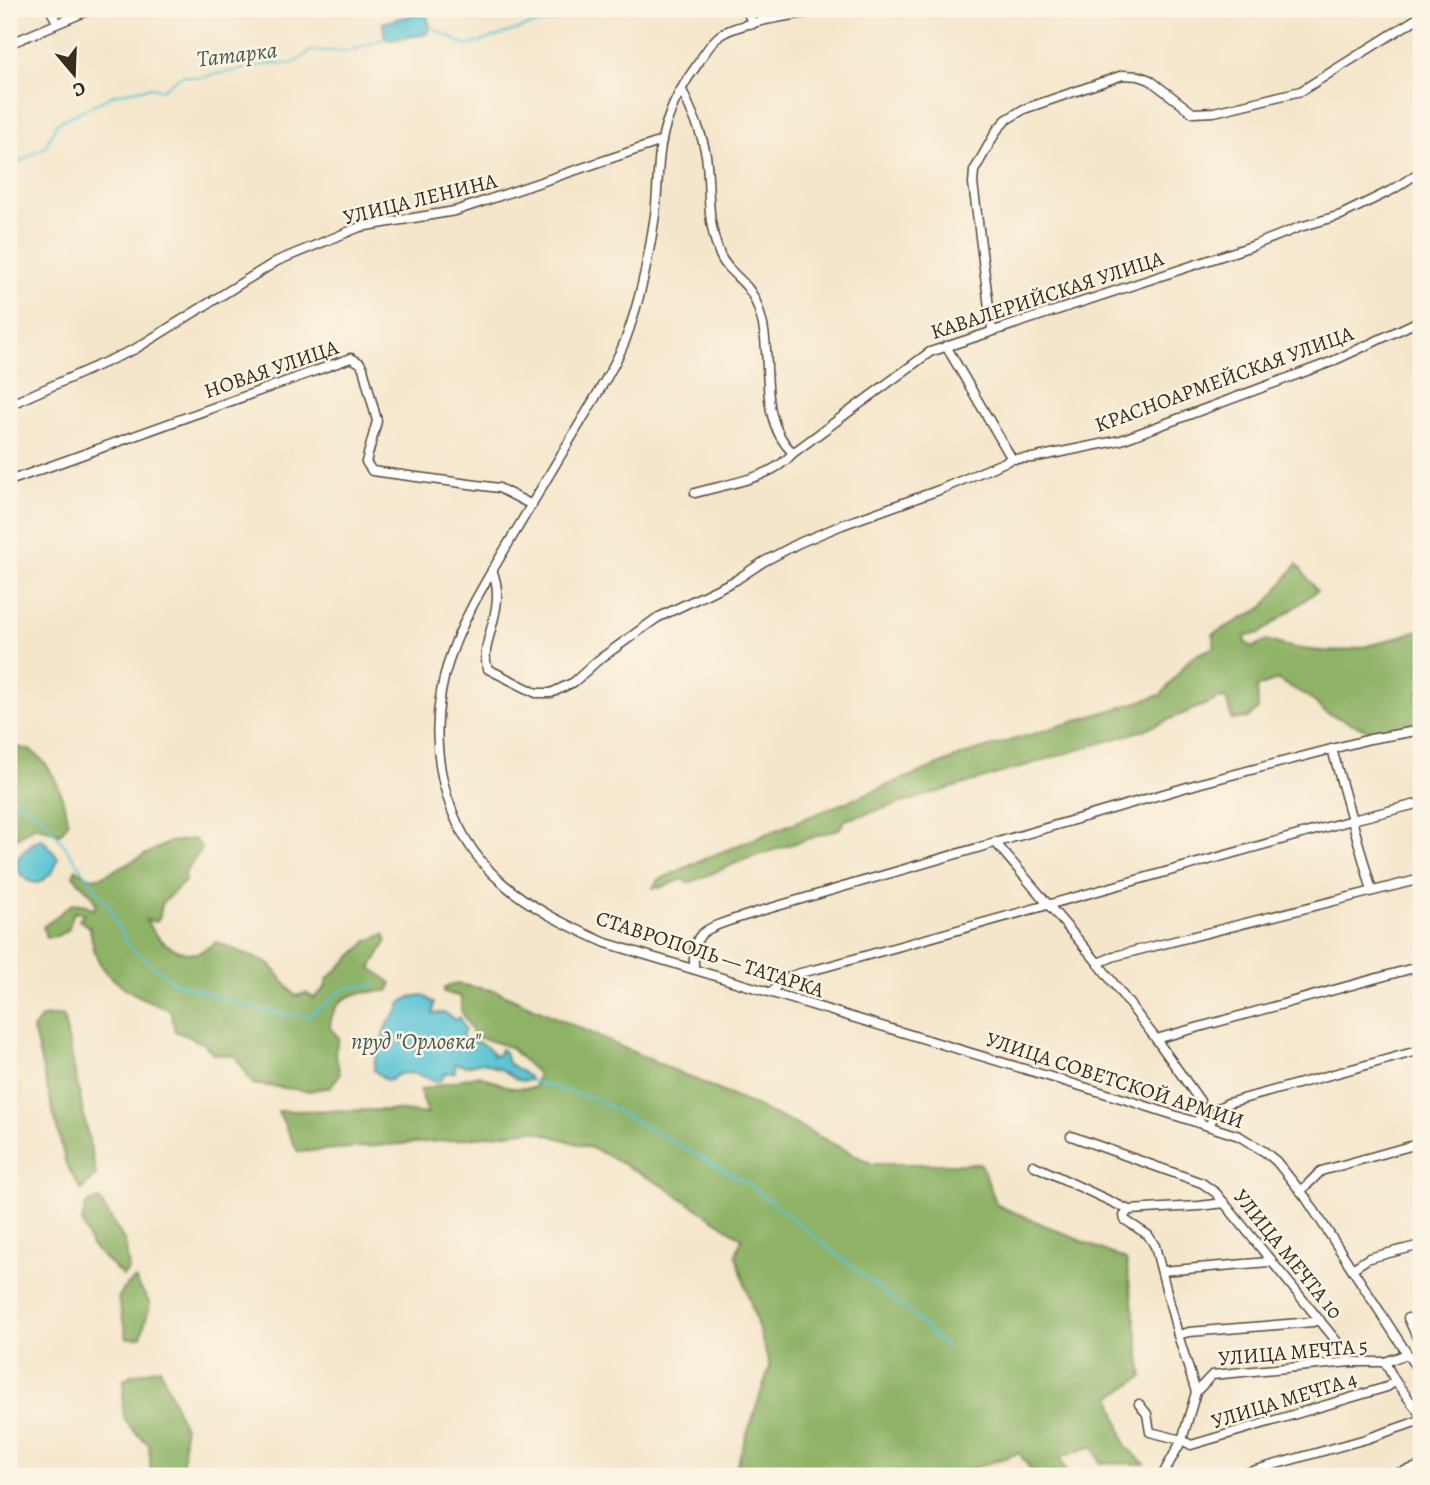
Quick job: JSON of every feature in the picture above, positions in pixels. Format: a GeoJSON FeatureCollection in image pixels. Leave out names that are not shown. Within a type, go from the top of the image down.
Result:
{"type":"FeatureCollection","features":[{"type":"Feature","properties":{"kind":"street"},"geometry":{"type":"LineString","coordinates":[[50,9],[57,22]]}},
{"type":"Feature","properties":{"kind":"street"},"geometry":{"type":"LineString","coordinates":[[9,44],[92,9]]}},
{"type":"Feature","properties":{"kind":"street"},"geometry":{"type":"LineString","coordinates":[[746,9],[752,23],[832,9]]}},
{"type":"Feature","properties":{"kind":"street"},"geometry":{"type":"LineString","coordinates":[[992,330],[975,209],[974,171],[997,130],[1015,113],[1099,81],[1123,75],[1150,80],[1193,113],[1214,112],[1301,91],[1421,16]]}},
{"type":"Feature","properties":{"kind":"street","name":"СТАВРОПОЛЬ — ТАТАРКА"},"geometry":{"type":"LineString","coordinates":[[752,23],[719,36],[705,53],[668,116],[662,141],[649,247],[629,330],[618,357],[492,570],[451,649],[439,697],[440,764],[447,796],[460,830],[477,858],[514,895],[554,919],[606,943],[892,1029]]}},
{"type":"Feature","properties":{"kind":"street"},"geometry":{"type":"LineString","coordinates":[[682,90],[702,135],[706,156],[708,208],[720,256],[729,271],[747,287],[760,311],[767,355],[769,401],[779,434],[793,453]]}},
{"type":"Feature","properties":{"kind":"street","name":"УЛИЦА ЛЕНИНА"},"geometry":{"type":"LineString","coordinates":[[9,405],[135,349],[277,261],[302,250],[360,227],[456,211],[662,141]]}},
{"type":"Feature","properties":{"kind":"street","name":"КАВАЛЕРИЙСКАЯ УЛИЦА"},"geometry":{"type":"LineString","coordinates":[[695,493],[779,466],[917,360],[946,346],[1341,215],[1394,189],[1421,172]]}},
{"type":"Feature","properties":{"kind":"street","name":"КРАСНОАРМЕЙСКАЯ УЛИЦА"},"geometry":{"type":"LineString","coordinates":[[492,570],[497,581],[498,603],[485,659],[488,669],[505,679],[544,694],[573,682],[597,661],[657,618],[736,580],[799,543],[1012,459],[1032,458],[1121,440],[1331,362],[1421,320]]}},
{"type":"Feature","properties":{"kind":"street"},"geometry":{"type":"LineString","coordinates":[[946,346],[1012,459]]}},
{"type":"Feature","properties":{"kind":"street","name":"НОВАЯ УЛИЦА"},"geometry":{"type":"LineString","coordinates":[[9,481],[351,358],[363,368],[377,421],[366,462],[372,471],[499,488],[532,505]]}},
{"type":"Feature","properties":{"kind":"street"},"geometry":{"type":"LineString","coordinates":[[694,969],[695,947],[700,935],[769,909],[1201,783],[1332,749],[1421,730]]}},
{"type":"Feature","properties":{"kind":"street"},"geometry":{"type":"LineString","coordinates":[[1332,749],[1372,891]]}},
{"type":"Feature","properties":{"kind":"street"},"geometry":{"type":"LineString","coordinates":[[773,992],[776,983],[785,978],[1421,803]]}},
{"type":"Feature","properties":{"kind":"street"},"geometry":{"type":"LineString","coordinates":[[995,842],[1098,963],[1200,1101],[1218,1108]]}},
{"type":"Feature","properties":{"kind":"street"},"geometry":{"type":"LineString","coordinates":[[1098,963],[1115,956],[1421,878]]}},
{"type":"Feature","properties":{"kind":"street"},"geometry":{"type":"LineString","coordinates":[[1156,1039],[1421,966]]}},
{"type":"Feature","properties":{"kind":"street","name":"УЛИЦА СОВЕТСКОЙ АРМИИ"},"geometry":{"type":"LineString","coordinates":[[892,1029],[1209,1126],[1238,1136],[1265,1152],[1301,1191],[1421,1375]]}},
{"type":"Feature","properties":{"kind":"street"},"geometry":{"type":"LineString","coordinates":[[1209,1126],[1218,1108],[1228,1103],[1421,1050]]}},
{"type":"Feature","properties":{"kind":"street"},"geometry":{"type":"LineString","coordinates":[[1199,1123],[1200,1101]]}},
{"type":"Feature","properties":{"kind":"street","name":"УЛИЦА МЕЧТА 10"},"geometry":{"type":"LineString","coordinates":[[1071,1136],[1202,1183],[1225,1203],[1320,1320],[1350,1362]]}},
{"type":"Feature","properties":{"kind":"street"},"geometry":{"type":"LineString","coordinates":[[1301,1191],[1321,1171],[1421,1143]]}},
{"type":"Feature","properties":{"kind":"street"},"geometry":{"type":"LineString","coordinates":[[1034,1165],[1129,1210],[1225,1203]]}},
{"type":"Feature","properties":{"kind":"street"},"geometry":{"type":"LineString","coordinates":[[1129,1210],[1124,1216],[1125,1220],[1152,1238],[1196,1392]]}},
{"type":"Feature","properties":{"kind":"street"},"geometry":{"type":"LineString","coordinates":[[1352,1269],[1369,1258],[1421,1245]]}},
{"type":"Feature","properties":{"kind":"street"},"geometry":{"type":"LineString","coordinates":[[1161,1270],[1241,1266],[1269,1262],[1271,1259]]}},
{"type":"Feature","properties":{"kind":"street"},"geometry":{"type":"LineString","coordinates":[[1408,1318],[1421,1346]]}},
{"type":"Feature","properties":{"kind":"street"},"geometry":{"type":"LineString","coordinates":[[1178,1335],[1320,1320]]}},
{"type":"Feature","properties":{"kind":"street","name":"УЛИЦА МЕЧТА 5"},"geometry":{"type":"LineString","coordinates":[[1182,1440],[1196,1392],[1212,1375],[1350,1362],[1385,1362],[1421,1352]]}},
{"type":"Feature","properties":{"kind":"street"},"geometry":{"type":"LineString","coordinates":[[1234,1476],[1392,1431],[1421,1417],[1385,1362]]}},
{"type":"Feature","properties":{"kind":"street","name":"УЛИЦА МЕЧТА 4"},"geometry":{"type":"LineString","coordinates":[[1139,1404],[1147,1414],[1150,1433],[1182,1440],[1191,1445],[1387,1387],[1395,1381]]}},
{"type":"Feature","properties":{"kind":"street"},"geometry":{"type":"LineString","coordinates":[[1162,1476],[1182,1440]]}},
{"type":"Feature","properties":{"kind":"street"},"geometry":{"type":"LineString","coordinates":[[1388,1476],[1421,1466]]}},
{"type":"Feature","properties":{"kind":"green space"},"geometry":{"type":"Polygon","coordinates":[[[1297,564],[1317,591],[1260,633],[1246,636],[1245,643],[1254,647],[1266,640],[1307,650],[1344,650],[1381,643],[1421,629],[1421,690],[1417,693],[1417,702],[1421,701],[1421,728],[1396,733],[1373,732],[1326,713],[1309,697],[1278,680],[1257,687],[1258,709],[1248,718],[1232,720],[1226,698],[1218,699],[1144,730],[845,820],[839,829],[746,859],[689,883],[683,879],[653,888],[658,880],[709,857],[963,755],[1161,695],[1191,657],[1215,647],[1213,634],[1264,607],[1297,564]]]}},
{"type":"Feature","properties":{"kind":"green space"},"geometry":{"type":"Polygon","coordinates":[[[9,746],[31,751],[52,773],[61,793],[68,823],[60,834],[35,826],[9,843],[9,746]]]}},
{"type":"Feature","properties":{"kind":"green space"},"geometry":{"type":"Polygon","coordinates":[[[194,839],[202,848],[185,873],[185,881],[161,904],[160,917],[156,922],[146,920],[160,939],[173,948],[196,953],[216,942],[270,964],[295,996],[306,993],[314,998],[325,988],[327,979],[368,941],[384,934],[387,941],[371,968],[392,983],[388,991],[357,994],[342,1001],[336,1008],[330,1028],[339,1038],[335,1051],[340,1074],[330,1087],[308,1091],[253,1084],[235,1056],[214,1054],[203,1043],[175,1031],[170,1010],[132,992],[107,973],[97,956],[90,928],[79,920],[84,914],[74,912],[68,930],[57,936],[46,937],[43,927],[73,903],[87,905],[93,910],[96,905],[93,896],[73,876],[76,869],[92,878],[103,876],[170,842],[194,839]]]}},
{"type":"Feature","properties":{"kind":"green space"},"geometry":{"type":"Polygon","coordinates":[[[458,984],[496,991],[793,1123],[872,1164],[981,1164],[997,1205],[1126,1260],[1143,1377],[1111,1397],[1126,1447],[1145,1464],[1100,1463],[1093,1446],[1061,1457],[1067,1476],[1035,1476],[1019,1453],[971,1469],[968,1476],[733,1476],[770,1366],[736,1255],[742,1238],[660,1184],[597,1150],[533,1130],[454,1140],[298,1152],[278,1111],[394,1110],[428,1114],[420,1090],[479,1075],[511,1088],[534,1088],[538,1074],[510,1047],[474,1036],[461,1010],[461,997],[444,992],[444,987],[458,984]]]}},
{"type":"Feature","properties":{"kind":"green space"},"geometry":{"type":"Polygon","coordinates":[[[63,1015],[96,1175],[81,1190],[66,1164],[33,1029],[42,1017],[63,1015]]]}},
{"type":"Feature","properties":{"kind":"green space"},"geometry":{"type":"Polygon","coordinates":[[[99,1199],[125,1242],[129,1269],[123,1276],[91,1246],[82,1222],[86,1204],[99,1199]]]}},
{"type":"Feature","properties":{"kind":"green space"},"geometry":{"type":"Polygon","coordinates":[[[135,1279],[150,1304],[141,1337],[127,1338],[118,1299],[123,1289],[135,1279]]]}},
{"type":"Feature","properties":{"kind":"green space"},"geometry":{"type":"Polygon","coordinates":[[[160,1368],[184,1428],[183,1471],[188,1476],[151,1476],[149,1444],[131,1429],[124,1416],[124,1379],[160,1368]]]}},
{"type":"Feature","properties":{"kind":"water"},"geometry":{"type":"Polygon","coordinates":[[[426,13],[430,27],[426,34],[391,40],[385,38],[383,23],[426,13]]]}},
{"type":"Feature","properties":{"kind":"water"},"geometry":{"type":"Polygon","coordinates":[[[42,839],[58,858],[51,873],[38,883],[24,878],[15,865],[25,849],[42,839]]]}},
{"type":"Feature","properties":{"kind":"water","name":"пруд \"Орловка\""},"geometry":{"type":"Polygon","coordinates":[[[423,995],[434,1003],[433,1013],[445,1013],[455,1020],[459,1017],[465,1030],[463,1039],[480,1043],[494,1056],[498,1055],[501,1049],[505,1052],[508,1063],[530,1080],[519,1080],[483,1062],[466,1066],[455,1064],[455,1072],[445,1073],[441,1080],[435,1082],[407,1073],[386,1080],[374,1070],[374,1064],[386,1026],[401,1003],[410,997],[423,995]]]}},
{"type":"Feature","properties":{"kind":"waterway","name":"Татарка"},"geometry":{"type":"LineString","coordinates":[[431,27],[467,46],[525,27],[613,9]]}},
{"type":"Feature","properties":{"kind":"waterway","name":"Татарка"},"geometry":{"type":"LineString","coordinates":[[9,168],[45,147],[57,123],[116,94],[153,87],[162,90],[182,75],[197,78],[274,63],[289,64],[310,51],[350,51],[385,38]]}},
{"type":"Feature","properties":{"kind":"waterway"},"geometry":{"type":"LineString","coordinates":[[9,796],[44,818],[109,906],[127,944],[173,982],[261,1010],[308,1017],[347,987],[376,985]]}},
{"type":"Feature","properties":{"kind":"waterway"},"geometry":{"type":"LineString","coordinates":[[531,1081],[597,1100],[746,1182],[913,1315],[946,1348]]}}]}
